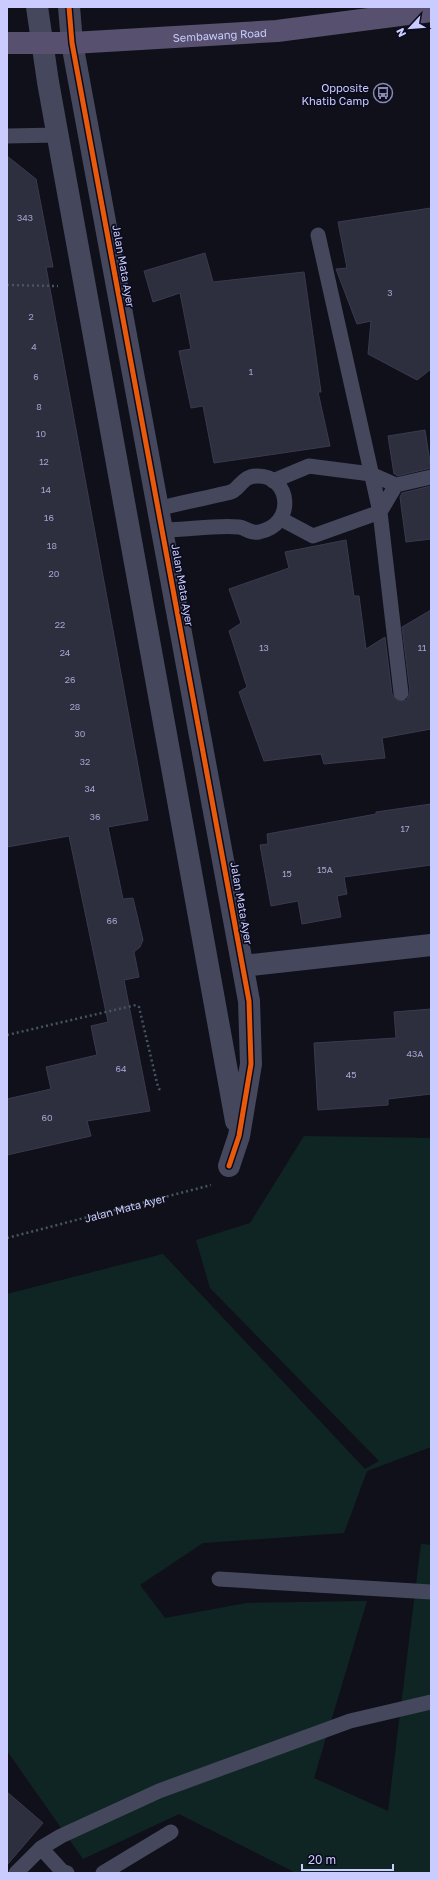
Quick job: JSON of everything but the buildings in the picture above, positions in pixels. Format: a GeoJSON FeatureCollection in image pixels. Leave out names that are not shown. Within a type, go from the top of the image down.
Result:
{"type":"FeatureCollection","features":[{"type":"Feature","properties":{"kind":"main road","name":"Sembawang Road"},"geometry":{"type":"LineString","coordinates":[[7,42],[72,43],[277,31],[431,11]]}},
{"type":"Feature","properties":{"kind":"street","name":"Jalan Mata Ayer"},"geometry":{"type":"LineString","coordinates":[[37,7],[41,42],[239,1136]]}},
{"type":"Feature","properties":{"kind":"street","name":"Jalan Mata Ayer"},"geometry":{"type":"LineString","coordinates":[[69,7],[72,43],[249,1001],[251,1064],[239,1136],[229,1166]]}},
{"type":"Feature","properties":{"kind":"street"},"geometry":{"type":"LineString","coordinates":[[58,135],[89,133]]}},
{"type":"Feature","properties":{"kind":"street"},"geometry":{"type":"LineString","coordinates":[[243,966],[431,945]]}},
{"type":"Feature","properties":{"kind":"lane"},"geometry":{"type":"LineString","coordinates":[[7,136],[58,135]]}},
{"type":"Feature","properties":{"kind":"lane"},"geometry":{"type":"LineString","coordinates":[[318,235],[380,512],[401,693]]}},
{"type":"Feature","properties":{"kind":"lane"},"geometry":{"type":"LineString","coordinates":[[272,481],[309,466],[371,474],[396,485],[431,478]]}},
{"type":"Feature","properties":{"kind":"lane"},"geometry":{"type":"LineString","coordinates":[[159,509],[232,491],[243,480],[257,476],[272,481],[281,489],[285,502],[281,519],[272,528],[258,533],[241,527],[163,530]]}},
{"type":"Feature","properties":{"kind":"lane"},"geometry":{"type":"LineString","coordinates":[[281,519],[313,536],[380,512],[396,485]]}},
{"type":"Feature","properties":{"kind":"lane"},"geometry":{"type":"LineString","coordinates":[[219,1579],[431,1592]]}},
{"type":"Feature","properties":{"kind":"lane"},"geometry":{"type":"LineString","coordinates":[[16,1873],[41,1848],[74,1829],[159,1791],[350,1720],[431,1702]]}},
{"type":"Feature","properties":{"kind":"lane"},"geometry":{"type":"LineString","coordinates":[[103,1873],[171,1832]]}},
{"type":"Feature","properties":{"kind":"lane"},"geometry":{"type":"LineString","coordinates":[[41,1848],[62,1871],[67,1873]]}},
{"type":"Feature","properties":{"kind":"path"},"geometry":{"type":"LineString","coordinates":[[7,285],[60,286]]}},
{"type":"Feature","properties":{"kind":"path"},"geometry":{"type":"LineString","coordinates":[[7,1035],[136,1005],[139,1007],[158,1087],[163,1090]]}},
{"type":"Feature","properties":{"kind":"green space"},"geometry":{"type":"Polygon","coordinates":[[[304,1136],[431,1138],[431,1447],[367,1471],[344,1533],[203,1543],[140,1585],[165,1618],[246,1603],[367,1601],[314,1778],[388,1811],[421,1544],[431,1545],[431,1873],[296,1873],[179,1814],[83,1859],[7,1751],[7,1294],[163,1254],[365,1469],[379,1461],[210,1288],[196,1240],[250,1223],[304,1136]]]}},
{"type":"Feature","properties":{"kind":"cycle path"},"geometry":{"type":"LineString","coordinates":[[69,7],[72,43],[249,1001],[251,1064],[239,1136],[229,1166]]}},
{"type":"Feature","properties":{"kind":"place","name":"Opposite Khatib Camp"},"geometry":{"type":"Point","coordinates":[383,93]}}]}
